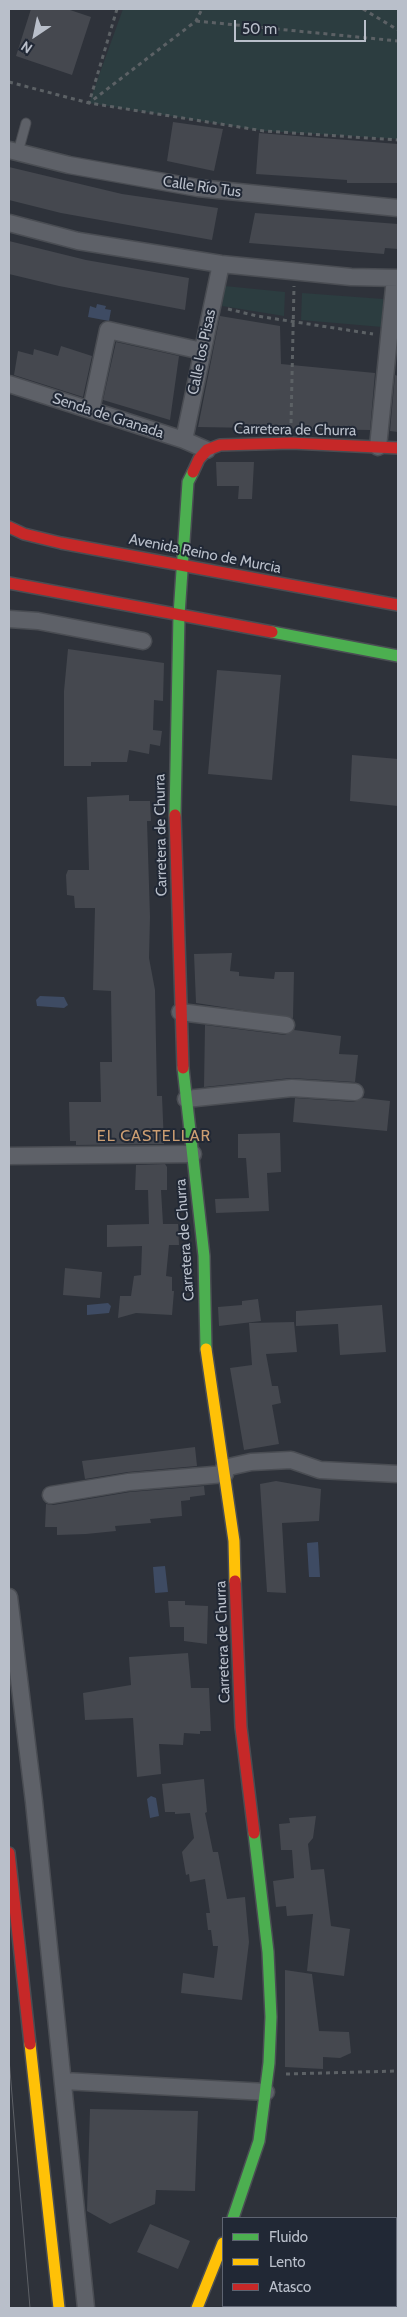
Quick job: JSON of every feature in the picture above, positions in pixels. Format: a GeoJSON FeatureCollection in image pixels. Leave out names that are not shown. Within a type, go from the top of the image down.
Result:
{"type":"FeatureCollection","features":[{"type":"Feature","properties":{"kind":"street","name":"Calle Río Tus"},"geometry":{"type":"LineString","coordinates":[[13,151],[69,165],[198,188],[398,208]]}},
{"type":"Feature","properties":{"kind":"street"},"geometry":{"type":"LineString","coordinates":[[9,223],[78,241],[221,264],[351,277],[397,278],[378,447]]}},
{"type":"Feature","properties":{"kind":"street","name":"Calle los Pisas"},"geometry":{"type":"LineString","coordinates":[[184,440],[221,264]]}},
{"type":"Feature","properties":{"kind":"street"},"geometry":{"type":"LineString","coordinates":[[91,410],[108,330],[202,351]]}},
{"type":"Feature","properties":{"kind":"street","name":"Senda de Granada"},"geometry":{"type":"LineString","coordinates":[[9,384],[184,440],[207,450]]}},
{"type":"Feature","properties":{"kind":"street","name":"Carretera de Churra"},"geometry":{"type":"LineString","coordinates":[[233,2217],[260,2141],[268,2074],[271,2017],[268,1952],[241,1727],[234,1541],[205,1343],[204,1256],[186,1099],[180,1012],[174,782],[179,615],[188,482],[199,458],[207,450],[220,445],[291,443],[398,448]]}},
{"type":"Feature","properties":{"kind":"street","name":"Avenida Reino de Murcia"},"geometry":{"type":"LineString","coordinates":[[9,527],[24,534],[398,605]]}},
{"type":"Feature","properties":{"kind":"street"},"geometry":{"type":"LineString","coordinates":[[9,584],[398,656]]}},
{"type":"Feature","properties":{"kind":"street"},"geometry":{"type":"LineString","coordinates":[[9,619],[38,621],[143,642]]}},
{"type":"Feature","properties":{"kind":"street"},"geometry":{"type":"LineString","coordinates":[[180,1012],[286,1026]]}},
{"type":"Feature","properties":{"kind":"street"},"geometry":{"type":"LineString","coordinates":[[186,1099],[292,1088],[355,1092]]}},
{"type":"Feature","properties":{"kind":"street"},"geometry":{"type":"LineString","coordinates":[[9,1156],[193,1154]]}},
{"type":"Feature","properties":{"kind":"street"},"geometry":{"type":"LineString","coordinates":[[51,1495],[129,1482],[224,1471],[251,1462],[291,1460],[320,1470],[398,1474]]}},
{"type":"Feature","properties":{"kind":"street"},"geometry":{"type":"LineString","coordinates":[[9,1597],[34,1802],[86,2308]]}},
{"type":"Feature","properties":{"kind":"street"},"geometry":{"type":"LineString","coordinates":[[9,1853],[59,2308]]}},
{"type":"Feature","properties":{"kind":"street"},"geometry":{"type":"LineString","coordinates":[[64,2081],[266,2092]]}},
{"type":"Feature","properties":{"kind":"street"},"geometry":{"type":"LineString","coordinates":[[197,2308],[222,2246]]}},
{"type":"Feature","properties":{"kind":"lane"},"geometry":{"type":"LineString","coordinates":[[13,151],[26,123]]}},
{"type":"Feature","properties":{"kind":"path"},"geometry":{"type":"LineString","coordinates":[[89,102],[117,9]]}},
{"type":"Feature","properties":{"kind":"path"},"geometry":{"type":"LineString","coordinates":[[89,102],[196,21],[202,9]]}},
{"type":"Feature","properties":{"kind":"path"},"geometry":{"type":"LineString","coordinates":[[363,9],[398,30]]}},
{"type":"Feature","properties":{"kind":"path"},"geometry":{"type":"LineString","coordinates":[[196,21],[398,41]]}},
{"type":"Feature","properties":{"kind":"path"},"geometry":{"type":"LineString","coordinates":[[9,82],[89,102],[264,131],[398,140]]}},
{"type":"Feature","properties":{"kind":"path"},"geometry":{"type":"LineString","coordinates":[[291,443],[294,271]]}},
{"type":"Feature","properties":{"kind":"path"},"geometry":{"type":"LineString","coordinates":[[212,305],[256,316],[292,322],[373,334],[390,334]]}},
{"type":"Feature","properties":{"kind":"path"},"geometry":{"type":"LineString","coordinates":[[268,2074],[398,2071]]}},
{"type":"Feature","properties":{"kind":"shaded area"},"geometry":{"type":"Polygon","coordinates":[[[123,9],[398,9],[398,139],[264,131],[89,103],[123,9]]]}},
{"type":"Feature","properties":{"kind":"shaded area"},"geometry":{"type":"Polygon","coordinates":[[[225,286],[285,292],[284,316],[222,306],[225,286]]]}},
{"type":"Feature","properties":{"kind":"shaded area"},"geometry":{"type":"Polygon","coordinates":[[[302,293],[383,299],[382,327],[301,320],[302,293]]]}},
{"type":"Feature","properties":{"kind":"water"},"geometry":{"type":"Polygon","coordinates":[[[97,304],[106,306],[105,309],[111,310],[109,321],[88,317],[90,306],[96,308],[97,304]]]}},
{"type":"Feature","properties":{"kind":"water"},"geometry":{"type":"Polygon","coordinates":[[[40,996],[64,997],[68,1005],[64,1008],[37,1006],[36,1000],[40,996]]]}},
{"type":"Feature","properties":{"kind":"water"},"geometry":{"type":"Polygon","coordinates":[[[108,1303],[111,1306],[109,1313],[87,1315],[87,1305],[108,1303]]]}},
{"type":"Feature","properties":{"kind":"water"},"geometry":{"type":"Polygon","coordinates":[[[318,1542],[320,1577],[309,1577],[307,1543],[318,1542]]]}},
{"type":"Feature","properties":{"kind":"water"},"geometry":{"type":"Polygon","coordinates":[[[165,1566],[168,1592],[155,1593],[153,1567],[165,1566]]]}},
{"type":"Feature","properties":{"kind":"water"},"geometry":{"type":"Polygon","coordinates":[[[151,1796],[156,1798],[159,1816],[150,1818],[147,1799],[151,1796]]]}},
{"type":"Feature","properties":{"kind":"building"},"geometry":{"type":"Polygon","coordinates":[[[31,9],[67,9],[91,17],[72,75],[16,56],[31,9]]]}},
{"type":"Feature","properties":{"kind":"building"},"geometry":{"type":"Polygon","coordinates":[[[173,122],[223,129],[214,171],[167,161],[173,122]]]}},
{"type":"Feature","properties":{"kind":"building"},"geometry":{"type":"Polygon","coordinates":[[[259,133],[398,144],[398,183],[347,183],[347,180],[256,174],[259,133]]]}},
{"type":"Feature","properties":{"kind":"building"},"geometry":{"type":"Polygon","coordinates":[[[9,167],[122,194],[218,208],[212,240],[61,213],[9,200],[9,167]]]}},
{"type":"Feature","properties":{"kind":"building"},"geometry":{"type":"Polygon","coordinates":[[[255,213],[398,224],[398,249],[385,248],[384,254],[249,243],[255,213]]]}},
{"type":"Feature","properties":{"kind":"building"},"geometry":{"type":"Polygon","coordinates":[[[9,241],[86,260],[189,278],[185,310],[59,286],[9,274],[9,241]]]}},
{"type":"Feature","properties":{"kind":"building"},"geometry":{"type":"Polygon","coordinates":[[[220,316],[280,326],[281,364],[375,373],[370,430],[198,427],[220,316]]]}},
{"type":"Feature","properties":{"kind":"building"},"geometry":{"type":"Polygon","coordinates":[[[116,342],[179,356],[170,420],[103,400],[116,342]]]}},
{"type":"Feature","properties":{"kind":"building"},"geometry":{"type":"Polygon","coordinates":[[[61,346],[92,356],[83,397],[14,375],[18,351],[33,355],[34,349],[58,356],[61,346]]]}},
{"type":"Feature","properties":{"kind":"building"},"geometry":{"type":"Polygon","coordinates":[[[395,375],[398,376],[398,432],[390,431],[395,375]]]}},
{"type":"Feature","properties":{"kind":"building"},"geometry":{"type":"Polygon","coordinates":[[[216,462],[254,462],[252,499],[238,499],[239,486],[217,486],[216,462]]]}},
{"type":"Feature","properties":{"kind":"building"},"geometry":{"type":"Polygon","coordinates":[[[68,649],[164,663],[163,701],[154,700],[153,730],[162,731],[160,746],[150,744],[149,754],[129,750],[127,762],[91,762],[91,766],[64,766],[64,691],[68,649]]]}},
{"type":"Feature","properties":{"kind":"building"},"geometry":{"type":"Polygon","coordinates":[[[217,670],[281,675],[272,780],[208,774],[217,670]]]}},
{"type":"Feature","properties":{"kind":"building"},"geometry":{"type":"Polygon","coordinates":[[[352,755],[398,759],[398,806],[350,801],[352,755]]]}},
{"type":"Feature","properties":{"kind":"building"},"geometry":{"type":"Polygon","coordinates":[[[129,795],[129,801],[150,801],[151,821],[147,821],[150,917],[149,958],[155,990],[157,1096],[162,1096],[164,1144],[76,1145],[76,1141],[70,1141],[69,1102],[101,1102],[100,1062],[112,1062],[111,991],[93,990],[95,908],[75,908],[74,896],[67,895],[66,875],[68,870],[89,870],[87,797],[129,795]]]}},
{"type":"Feature","properties":{"kind":"building"},"geometry":{"type":"Polygon","coordinates":[[[232,953],[230,971],[239,972],[239,976],[274,979],[275,972],[294,972],[293,1018],[196,1003],[194,954],[232,953]]]}},
{"type":"Feature","properties":{"kind":"building"},"geometry":{"type":"Polygon","coordinates":[[[205,1025],[285,1035],[294,1030],[341,1036],[339,1054],[358,1055],[355,1082],[291,1078],[204,1087],[205,1025]]]}},
{"type":"Feature","properties":{"kind":"building"},"geometry":{"type":"Polygon","coordinates":[[[295,1098],[354,1102],[363,1098],[390,1101],[387,1131],[293,1122],[295,1098]]]}},
{"type":"Feature","properties":{"kind":"building"},"geometry":{"type":"Polygon","coordinates":[[[280,1133],[281,1172],[267,1173],[269,1211],[216,1213],[215,1199],[249,1198],[246,1158],[238,1158],[238,1134],[280,1133]]]}},
{"type":"Feature","properties":{"kind":"building"},"geometry":{"type":"Polygon","coordinates":[[[165,1164],[167,1167],[167,1190],[161,1190],[163,1224],[178,1224],[179,1245],[169,1245],[166,1276],[172,1277],[172,1291],[174,1291],[172,1315],[136,1313],[118,1318],[120,1296],[131,1296],[134,1276],[141,1275],[142,1246],[107,1247],[107,1225],[149,1224],[148,1190],[135,1190],[136,1165],[165,1164]]]}},
{"type":"Feature","properties":{"kind":"building"},"geometry":{"type":"Polygon","coordinates":[[[65,1268],[102,1272],[100,1298],[63,1295],[65,1268]]]}},
{"type":"Feature","properties":{"kind":"building"},"geometry":{"type":"Polygon","coordinates":[[[258,1299],[261,1321],[219,1326],[218,1307],[242,1305],[242,1301],[258,1299]]]}},
{"type":"Feature","properties":{"kind":"building"},"geometry":{"type":"Polygon","coordinates":[[[382,1305],[386,1352],[340,1355],[338,1324],[296,1326],[296,1311],[382,1305]]]}},
{"type":"Feature","properties":{"kind":"building"},"geometry":{"type":"Polygon","coordinates":[[[294,1322],[297,1352],[266,1354],[272,1386],[278,1386],[281,1403],[272,1405],[279,1444],[244,1450],[230,1368],[252,1365],[249,1323],[294,1322]]]}},
{"type":"Feature","properties":{"kind":"building"},"geometry":{"type":"Polygon","coordinates":[[[195,1447],[197,1466],[128,1472],[85,1479],[82,1461],[195,1447]]]}},
{"type":"Feature","properties":{"kind":"building"},"geometry":{"type":"Polygon","coordinates":[[[276,1481],[321,1489],[319,1521],[282,1523],[286,1593],[267,1592],[260,1484],[276,1481]]]}},
{"type":"Feature","properties":{"kind":"building"},"geometry":{"type":"Polygon","coordinates":[[[204,1486],[205,1495],[190,1497],[190,1500],[181,1501],[182,1516],[150,1519],[151,1523],[115,1526],[116,1531],[86,1534],[57,1535],[57,1527],[45,1527],[46,1504],[53,1505],[130,1492],[204,1486]]]}},
{"type":"Feature","properties":{"kind":"building"},"geometry":{"type":"Polygon","coordinates":[[[168,1601],[185,1601],[185,1605],[208,1606],[207,1644],[184,1641],[184,1627],[170,1627],[168,1601]]]}},
{"type":"Feature","properties":{"kind":"building"},"geometry":{"type":"Polygon","coordinates":[[[188,1653],[191,1688],[209,1688],[211,1731],[200,1731],[200,1734],[184,1733],[183,1745],[159,1744],[161,1774],[137,1777],[133,1718],[85,1720],[83,1693],[131,1685],[129,1657],[188,1653]]]}},
{"type":"Feature","properties":{"kind":"building"},"geometry":{"type":"Polygon","coordinates":[[[204,1779],[207,1812],[205,1813],[213,1852],[218,1852],[227,1899],[245,1897],[249,1942],[242,2000],[181,1993],[183,1973],[214,1978],[218,1946],[213,1946],[211,1930],[208,1930],[206,1913],[210,1913],[205,1879],[190,1882],[189,1874],[186,1875],[182,1852],[194,1838],[190,1813],[175,1814],[175,1812],[165,1812],[162,1784],[204,1779]]]}},
{"type":"Feature","properties":{"kind":"building"},"geometry":{"type":"Polygon","coordinates":[[[316,1816],[313,1838],[308,1844],[311,1870],[324,1869],[331,1926],[350,1929],[344,1976],[307,1971],[313,1914],[287,1916],[286,1906],[276,1907],[273,1881],[294,1878],[292,1850],[281,1850],[279,1824],[290,1823],[289,1818],[316,1816]]]}},
{"type":"Feature","properties":{"kind":"building"},"geometry":{"type":"Polygon","coordinates":[[[285,1970],[312,1974],[319,2031],[349,2032],[351,2053],[340,2058],[323,2057],[323,2069],[285,2067],[285,1970]]]}},
{"type":"Feature","properties":{"kind":"building"},"geometry":{"type":"Polygon","coordinates":[[[90,2109],[198,2111],[195,2191],[156,2190],[155,2204],[110,2224],[87,2211],[90,2109]]]}},
{"type":"Feature","properties":{"kind":"building"},"geometry":{"type":"Polygon","coordinates":[[[150,2224],[190,2241],[178,2269],[137,2252],[150,2224]]]}},
{"type":"Feature","properties":{"kind":"tram line"},"geometry":{"type":"LineString","coordinates":[[9,2059],[30,2308]]}},
{"type":"Feature","properties":{"kind":"traffic: fast"},"geometry":{"type":"LineString","coordinates":[[175,815],[179,615],[188,482],[193,472]]}},
{"type":"Feature","properties":{"kind":"traffic: fast"},"geometry":{"type":"LineString","coordinates":[[272,632],[398,656]]}},
{"type":"Feature","properties":{"kind":"traffic: fast"},"geometry":{"type":"LineString","coordinates":[[183,1068],[204,1256],[206,1349]]}},
{"type":"Feature","properties":{"kind":"traffic: fast"},"geometry":{"type":"LineString","coordinates":[[233,2217],[259,2141],[269,2063],[271,2017],[268,1952],[254,1833]]}},
{"type":"Feature","properties":{"kind":"traffic: slow"},"geometry":{"type":"LineString","coordinates":[[206,1349],[234,1541],[235,1581]]}},
{"type":"Feature","properties":{"kind":"traffic: slow"},"geometry":{"type":"LineString","coordinates":[[30,2044],[59,2308]]}},
{"type":"Feature","properties":{"kind":"traffic: slow"},"geometry":{"type":"LineString","coordinates":[[197,2308],[222,2246]]}},
{"type":"Feature","properties":{"kind":"traffic: jam"},"geometry":{"type":"LineString","coordinates":[[193,472],[199,459],[207,450],[220,445],[291,443],[398,448]]}},
{"type":"Feature","properties":{"kind":"traffic: jam"},"geometry":{"type":"LineString","coordinates":[[9,527],[24,534],[61,543],[398,605]]}},
{"type":"Feature","properties":{"kind":"traffic: jam"},"geometry":{"type":"LineString","coordinates":[[9,583],[272,632]]}},
{"type":"Feature","properties":{"kind":"traffic: jam"},"geometry":{"type":"LineString","coordinates":[[175,815],[183,1068]]}},
{"type":"Feature","properties":{"kind":"traffic: jam"},"geometry":{"type":"LineString","coordinates":[[235,1581],[241,1727],[254,1833]]}},
{"type":"Feature","properties":{"kind":"traffic: jam"},"geometry":{"type":"LineString","coordinates":[[9,1853],[30,2044]]}},
{"type":"Feature","properties":{"kind":"district","name":"EL CASTELLAR"},"geometry":{"type":"Point","coordinates":[154,1136]}}]}
